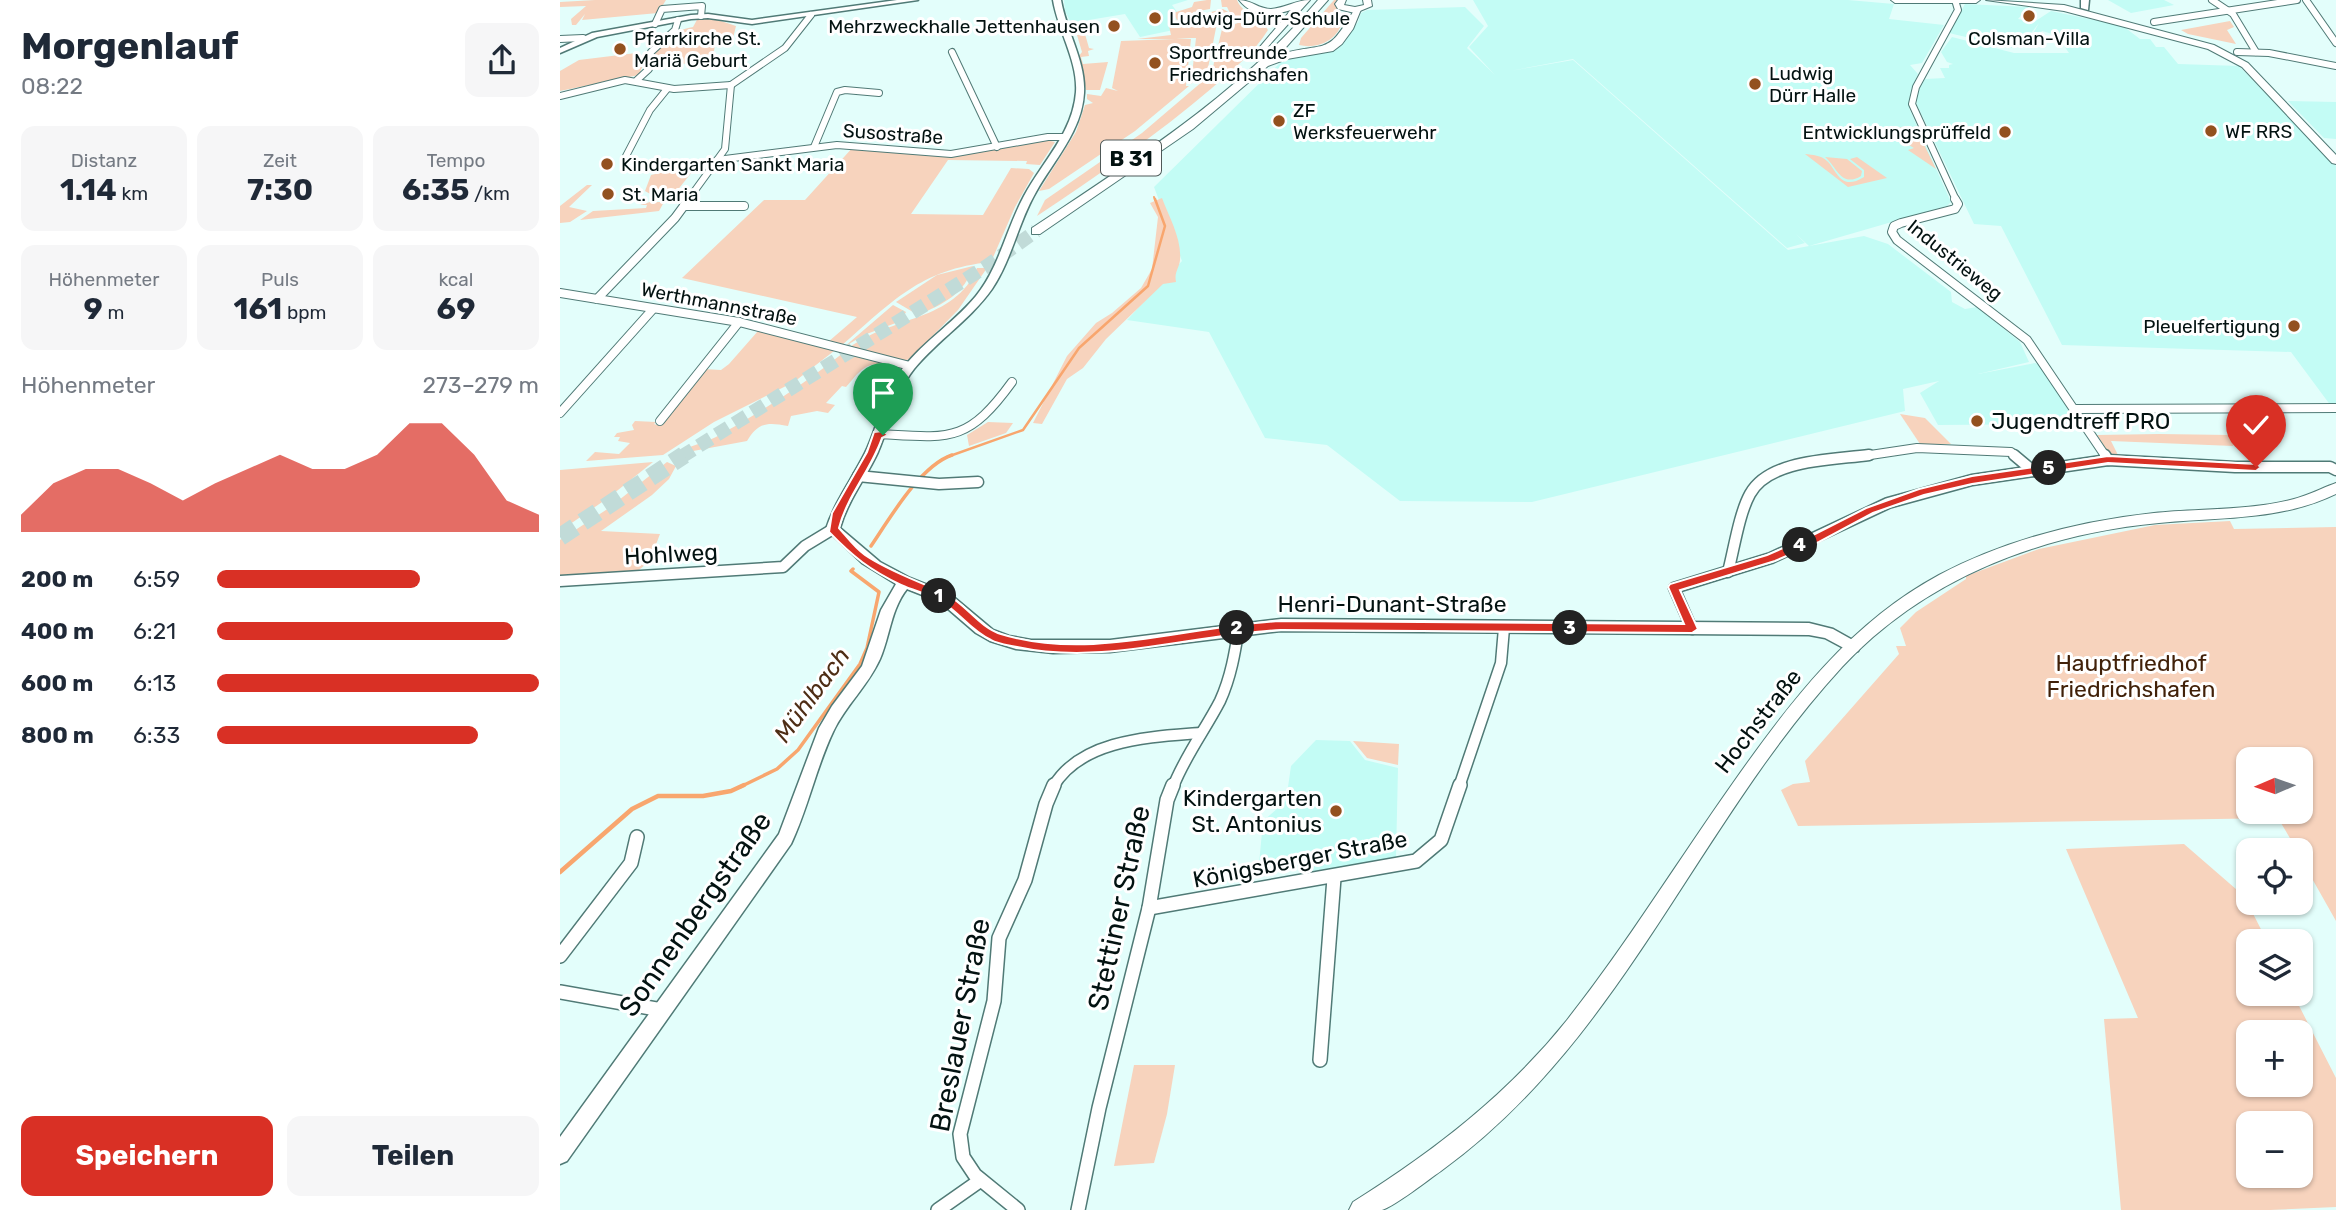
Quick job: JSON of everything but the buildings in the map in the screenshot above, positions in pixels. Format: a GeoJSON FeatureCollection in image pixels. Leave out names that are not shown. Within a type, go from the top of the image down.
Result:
{"type":"FeatureCollection","features":[{"type":"Feature","properties":{"kind":"highway"},"geometry":{"type":"LineString","coordinates":[[1242,0],[1255,10],[1272,12],[1288,9],[1305,0]]}},
{"type":"Feature","properties":{"kind":"highway"},"geometry":{"type":"LineString","coordinates":[[1242,0],[1243,6],[1269,22],[1272,33],[1268,44]]}},
{"type":"Feature","properties":{"kind":"highway","name":"B 31"},"geometry":{"type":"LineString","coordinates":[[1305,0],[1268,44],[1176,124],[1035,228],[1143,160],[1248,77],[1323,0]]}},
{"type":"Feature","properties":{"kind":"highway"},"geometry":{"type":"LineString","coordinates":[[1300,26],[1291,39],[1292,44],[1307,49],[1324,46],[1333,41],[1345,25],[1347,18],[1343,4]]}},
{"type":"Feature","properties":{"kind":"highway"},"geometry":{"type":"LineString","coordinates":[[1248,77],[1276,58],[1334,47],[1351,27],[1359,9]]}},
{"type":"Feature","properties":{"kind":"main road"},"geometry":{"type":"LineString","coordinates":[[1343,4],[1359,9],[1368,6],[1367,0]]}},
{"type":"Feature","properties":{"kind":"main road"},"geometry":{"type":"LineString","coordinates":[[1895,0],[1956,3],[1976,0]]}},
{"type":"Feature","properties":{"kind":"main road"},"geometry":{"type":"LineString","coordinates":[[1915,1],[1922,0]]}},
{"type":"Feature","properties":{"kind":"main road"},"geometry":{"type":"LineString","coordinates":[[1990,0],[2080,4],[2235,55]]}},
{"type":"Feature","properties":{"kind":"main road"},"geometry":{"type":"LineString","coordinates":[[2042,0],[2080,4],[2235,55],[2335,156]]}},
{"type":"Feature","properties":{"kind":"main road","name":"Hochstraße"},"geometry":{"type":"LineString","coordinates":[[1361,1210],[1421,1173],[1464,1140],[1528,1080],[1597,994],[1746,779],[1799,708],[1870,630],[1925,589],[1991,555],[2067,532],[2153,518],[2287,505],[2310,500],[2336,488]]}},
{"type":"Feature","properties":{"kind":"street"},"geometry":{"type":"LineString","coordinates":[[560,40],[701,16],[744,23],[914,0]]}},
{"type":"Feature","properties":{"kind":"street"},"geometry":{"type":"LineString","coordinates":[[833,529],[837,513],[878,434],[889,400],[910,366],[949,332],[988,287],[1010,243],[1027,197],[1066,137],[1076,116],[1080,91],[1078,71],[1058,11],[1057,0]]}},
{"type":"Feature","properties":{"kind":"street"},"geometry":{"type":"LineString","coordinates":[[2212,0],[2233,14],[2256,52]]}},
{"type":"Feature","properties":{"kind":"street"},"geometry":{"type":"LineString","coordinates":[[2154,22],[2294,0]]}},
{"type":"Feature","properties":{"kind":"street"},"geometry":{"type":"LineString","coordinates":[[2306,0],[2336,43]]}},
{"type":"Feature","properties":{"kind":"street","name":"Industrieweg"},"geometry":{"type":"LineString","coordinates":[[1956,3],[1913,95],[1912,104],[1958,204],[1955,209],[1894,226],[1892,232],[1900,243],[2027,340],[2076,408],[2108,460]]}},
{"type":"Feature","properties":{"kind":"street"},"geometry":{"type":"LineString","coordinates":[[655,24],[662,9],[702,6],[701,16]]}},
{"type":"Feature","properties":{"kind":"street"},"geometry":{"type":"LineString","coordinates":[[560,96],[613,82],[637,80],[667,89],[731,85],[785,48],[811,15]]}},
{"type":"Feature","properties":{"kind":"street"},"geometry":{"type":"LineString","coordinates":[[637,80],[649,69],[651,52],[675,30],[678,20]]}},
{"type":"Feature","properties":{"kind":"street"},"geometry":{"type":"LineString","coordinates":[[2324,26],[2336,27]]}},
{"type":"Feature","properties":{"kind":"street"},"geometry":{"type":"LineString","coordinates":[[560,51],[583,38]]}},
{"type":"Feature","properties":{"kind":"street"},"geometry":{"type":"LineString","coordinates":[[952,52],[997,147]]}},
{"type":"Feature","properties":{"kind":"street"},"geometry":{"type":"LineString","coordinates":[[2235,55],[2256,52],[2336,66]]}},
{"type":"Feature","properties":{"kind":"street"},"geometry":{"type":"LineString","coordinates":[[597,299],[684,206],[725,149],[731,85]]}},
{"type":"Feature","properties":{"kind":"street"},"geometry":{"type":"LineString","coordinates":[[626,156],[650,110],[667,89]]}},
{"type":"Feature","properties":{"kind":"street"},"geometry":{"type":"LineString","coordinates":[[814,147],[837,92],[845,90],[879,93]]}},
{"type":"Feature","properties":{"kind":"street","name":"Susostraße"},"geometry":{"type":"LineString","coordinates":[[717,160],[814,147],[856,145],[941,154],[1048,137],[1066,137]]}},
{"type":"Feature","properties":{"kind":"street"},"geometry":{"type":"LineString","coordinates":[[684,206],[744,206]]}},
{"type":"Feature","properties":{"kind":"street","name":"Werthmannstraße"},"geometry":{"type":"LineString","coordinates":[[560,293],[739,322],[910,366]]}},
{"type":"Feature","properties":{"kind":"street"},"geometry":{"type":"LineString","coordinates":[[560,413],[653,310]]}},
{"type":"Feature","properties":{"kind":"street"},"geometry":{"type":"LineString","coordinates":[[660,421],[739,322]]}},
{"type":"Feature","properties":{"kind":"street"},"geometry":{"type":"LineString","coordinates":[[878,434],[958,436],[984,419],[1012,382]]}},
{"type":"Feature","properties":{"kind":"street"},"geometry":{"type":"LineString","coordinates":[[2076,408],[2336,408]]}},
{"type":"Feature","properties":{"kind":"street"},"geometry":{"type":"LineString","coordinates":[[1728,572],[1749,495],[1762,477],[1786,467],[1917,448],[2011,452],[2033,471]]}},
{"type":"Feature","properties":{"kind":"street"},"geometry":{"type":"LineString","coordinates":[[1692,629],[1674,587],[1728,572],[1815,539],[1888,503],[1972,480],[2108,460],[2235,467],[2330,467],[2336,470]]}},
{"type":"Feature","properties":{"kind":"street"},"geometry":{"type":"LineString","coordinates":[[858,476],[919,482],[978,482]]}},
{"type":"Feature","properties":{"kind":"street","name":"Hohlweg"},"geometry":{"type":"LineString","coordinates":[[560,581],[783,566],[805,546],[833,529]]}},
{"type":"Feature","properties":{"kind":"street","name":"Henri-Dunant-Straße"},"geometry":{"type":"LineString","coordinates":[[833,529],[860,557],[905,582],[945,598],[977,627],[996,638],[1033,646],[1117,646],[1239,627],[1809,629],[1828,633],[1853,647]]}},
{"type":"Feature","properties":{"kind":"street","name":"Sonnenbergstraße"},"geometry":{"type":"LineString","coordinates":[[560,1154],[785,839],[802,803],[823,735],[871,663],[880,642],[888,605],[905,582]]}},
{"type":"Feature","properties":{"kind":"street","name":"Stettiner Straße"},"geometry":{"type":"LineString","coordinates":[[1078,1210],[1098,1108],[1149,908],[1167,800],[1182,764],[1220,700],[1228,678],[1239,627]]}},
{"type":"Feature","properties":{"kind":"street","name":"Königsberger Straße"},"geometry":{"type":"LineString","coordinates":[[1149,908],[1334,878],[1416,861],[1441,840],[1501,663],[1504,628]]}},
{"type":"Feature","properties":{"kind":"street","name":"Breslauer Straße"},"geometry":{"type":"LineString","coordinates":[[1018,1210],[978,1182],[967,1167],[959,1142],[995,998],[998,941],[1010,908],[1025,879],[1053,787],[1066,768],[1088,755],[1157,737],[1200,733]]}},
{"type":"Feature","properties":{"kind":"street"},"geometry":{"type":"LineString","coordinates":[[560,956],[631,863],[637,837]]}},
{"type":"Feature","properties":{"kind":"street"},"geometry":{"type":"LineString","coordinates":[[1320,1060],[1334,878]]}},
{"type":"Feature","properties":{"kind":"street"},"geometry":{"type":"LineString","coordinates":[[560,992],[662,1010]]}},
{"type":"Feature","properties":{"kind":"street"},"geometry":{"type":"LineString","coordinates":[[938,1210],[978,1182]]}},
{"type":"Feature","properties":{"kind":"shaded area","name":"Ludwig-Dürr-Schule"},"geometry":{"type":"Polygon","coordinates":[[[1064,0],[1188,0],[1172,5],[1188,27],[1140,37],[1125,14],[1071,23],[1065,11],[1064,0]]]}},
{"type":"Feature","properties":{"kind":"shaded area"},"geometry":{"type":"Polygon","coordinates":[[[1473,0],[1848,0],[1894,4],[1889,19],[1944,25],[1922,63],[1910,65],[1918,74],[1911,90],[1909,108],[1951,202],[1947,206],[1809,246],[1864,236],[1888,244],[1951,292],[1952,302],[1965,309],[1977,307],[2020,342],[2029,362],[1978,374],[2035,363],[2043,366],[2078,424],[1938,425],[1920,393],[1939,381],[1903,389],[1905,411],[1532,502],[1400,501],[1327,445],[1265,438],[1209,332],[1127,320],[1182,261],[1154,187],[1282,61],[1317,54],[1342,43],[1358,22],[1361,13],[1367,10],[1465,7],[1484,26],[1467,48],[1495,75],[1469,47],[1488,26],[1473,0]],[[1573,59],[1510,71],[1573,60],[1788,250],[1809,246],[1796,234],[1805,243],[1787,248],[1573,59]]]}},
{"type":"Feature","properties":{"kind":"shaded area"},"geometry":{"type":"Polygon","coordinates":[[[2108,0],[2164,0],[2174,5],[2131,13],[2108,0]]]}},
{"type":"Feature","properties":{"kind":"shaded area"},"geometry":{"type":"Polygon","coordinates":[[[1965,4],[2029,7],[2018,19],[2034,22],[2051,11],[2123,26],[2140,39],[2150,39],[2156,47],[2164,47],[2178,64],[2239,66],[2336,166],[2336,406],[2331,406],[2291,352],[2062,345],[2001,226],[1974,224],[1917,105],[1916,93],[1925,79],[1945,78],[1940,68],[1949,68],[1949,65],[1953,64],[1947,62],[1941,52],[1952,37],[2014,53],[2069,53],[2062,43],[2077,41],[2042,31],[2037,38],[2031,37],[2039,23],[2028,37],[2024,37],[2012,48],[1949,33],[1965,4]]]}},
{"type":"Feature","properties":{"kind":"shaded area"},"geometry":{"type":"Polygon","coordinates":[[[2288,101],[2336,102],[2336,139],[2324,138],[2288,101]]]}},
{"type":"Feature","properties":{"kind":"shaded area","name":"Kindergarten St. Antonius"},"geometry":{"type":"Polygon","coordinates":[[[1316,740],[1350,741],[1365,760],[1398,768],[1396,857],[1312,874],[1310,863],[1258,875],[1263,821],[1286,801],[1291,766],[1316,740]]]}},
{"type":"Feature","properties":{"kind":"green space"},"geometry":{"type":"Polygon","coordinates":[[[666,0],[658,13],[582,20],[585,14],[576,25],[572,25],[571,19],[586,6],[560,7],[560,2],[666,0]]]}},
{"type":"Feature","properties":{"kind":"green space"},"geometry":{"type":"Polygon","coordinates":[[[1211,0],[1210,9],[1193,12],[1194,19],[1195,16],[1223,9],[1230,13],[1227,7],[1222,7],[1221,0],[1237,0],[1243,9],[1268,30],[1242,61],[1170,122],[1037,216],[1045,200],[1142,133],[1210,75],[1207,73],[1213,67],[1222,29],[1243,21],[1226,18],[1217,23],[1208,68],[1191,84],[1196,38],[1176,38],[1191,39],[1186,86],[1189,86],[1135,131],[1049,189],[1039,191],[1076,132],[1085,105],[1093,103],[1087,99],[1087,94],[1101,96],[1106,88],[1118,91],[1112,88],[1121,41],[1175,39],[1137,39],[1171,35],[1168,21],[1177,20],[1173,13],[1192,7],[1194,2],[1211,0]]]}},
{"type":"Feature","properties":{"kind":"green space"},"geometry":{"type":"Polygon","coordinates":[[[1334,0],[1338,0],[1336,5],[1343,17],[1338,31],[1322,44],[1299,45],[1301,38],[1334,0]]]}},
{"type":"Feature","properties":{"kind":"green space"},"geometry":{"type":"Polygon","coordinates":[[[698,18],[718,20],[736,26],[733,38],[716,41],[712,60],[652,68],[655,53],[664,40],[693,27],[698,18]]]}},
{"type":"Feature","properties":{"kind":"green space"},"geometry":{"type":"Polygon","coordinates":[[[2230,21],[2234,27],[2227,30],[2236,44],[2188,34],[2181,30],[2230,21]]]}},
{"type":"Feature","properties":{"kind":"green space"},"geometry":{"type":"Polygon","coordinates":[[[1085,34],[1089,48],[1094,49],[1088,51],[1089,56],[1081,57],[1083,64],[1108,62],[1100,90],[1086,90],[1079,56],[1082,52],[1077,35],[1085,34]]]}},
{"type":"Feature","properties":{"kind":"green space"},"geometry":{"type":"Polygon","coordinates":[[[636,53],[645,60],[639,75],[560,91],[560,71],[579,60],[636,53]]]}},
{"type":"Feature","properties":{"kind":"green space"},"geometry":{"type":"Polygon","coordinates":[[[1903,127],[1916,128],[1936,169],[1908,150],[1914,148],[1884,131],[1903,127]]]}},
{"type":"Feature","properties":{"kind":"green space"},"geometry":{"type":"Polygon","coordinates":[[[1046,140],[1055,142],[1040,165],[1026,164],[1027,161],[948,160],[911,214],[983,215],[1011,168],[1029,169],[1034,173],[1015,207],[991,262],[945,272],[908,290],[841,346],[828,342],[857,317],[682,278],[764,200],[805,200],[854,146],[946,157],[1046,140]]]}},
{"type":"Feature","properties":{"kind":"green space"},"geometry":{"type":"Polygon","coordinates":[[[1805,154],[1825,159],[1844,181],[1856,181],[1864,177],[1864,170],[1850,159],[1857,157],[1887,178],[1848,187],[1805,154]]]}},
{"type":"Feature","properties":{"kind":"green space"},"geometry":{"type":"Polygon","coordinates":[[[1825,157],[1847,159],[1862,171],[1861,176],[1849,180],[1844,178],[1825,157]]]}},
{"type":"Feature","properties":{"kind":"green space"},"geometry":{"type":"Polygon","coordinates":[[[694,165],[696,167],[676,192],[652,195],[645,191],[651,175],[694,165]]]}},
{"type":"Feature","properties":{"kind":"green space"},"geometry":{"type":"Polygon","coordinates":[[[587,185],[592,185],[569,207],[587,211],[570,222],[560,223],[560,206],[587,185]]]}},
{"type":"Feature","properties":{"kind":"green space"},"geometry":{"type":"Polygon","coordinates":[[[1162,198],[1179,244],[1180,260],[1176,282],[1163,284],[1106,339],[1083,368],[1067,379],[1042,424],[1033,423],[1067,356],[1096,323],[1141,288],[1152,269],[1158,217],[1150,203],[1162,198]]]}},
{"type":"Feature","properties":{"kind":"green space"},"geometry":{"type":"Polygon","coordinates":[[[664,202],[659,211],[580,220],[593,211],[646,208],[647,205],[640,205],[664,202]]]}},
{"type":"Feature","properties":{"kind":"green space"},"geometry":{"type":"Polygon","coordinates":[[[973,266],[959,291],[927,311],[918,315],[896,302],[937,275],[973,266]]]}},
{"type":"Feature","properties":{"kind":"green space"},"geometry":{"type":"Polygon","coordinates":[[[977,268],[987,268],[958,310],[910,359],[903,361],[849,348],[883,330],[938,309],[967,286],[977,268]]]}},
{"type":"Feature","properties":{"kind":"green space"},"geometry":{"type":"Polygon","coordinates":[[[893,305],[906,312],[901,321],[864,335],[844,347],[893,305]]]}},
{"type":"Feature","properties":{"kind":"green space"},"geometry":{"type":"Polygon","coordinates":[[[758,331],[834,351],[794,382],[714,422],[663,455],[586,461],[595,452],[619,454],[630,443],[618,441],[620,437],[614,437],[617,433],[634,430],[632,425],[635,421],[656,422],[654,424],[657,425],[704,369],[721,370],[758,331]]]}},
{"type":"Feature","properties":{"kind":"green space"},"geometry":{"type":"Polygon","coordinates":[[[843,353],[893,367],[876,364],[866,367],[826,403],[835,405],[828,413],[817,411],[791,416],[788,426],[763,425],[755,430],[747,441],[677,454],[716,437],[749,418],[843,353]]]}},
{"type":"Feature","properties":{"kind":"green space"},"geometry":{"type":"Polygon","coordinates":[[[1900,414],[1925,418],[1951,444],[1920,444],[1900,414]]]}},
{"type":"Feature","properties":{"kind":"green space"},"geometry":{"type":"Polygon","coordinates":[[[988,422],[1013,423],[1006,433],[969,446],[967,435],[988,422]]]}},
{"type":"Feature","properties":{"kind":"green space"},"geometry":{"type":"Polygon","coordinates":[[[2097,435],[2230,435],[2236,441],[2233,446],[2111,441],[2118,455],[2110,455],[2097,435]]]}},
{"type":"Feature","properties":{"kind":"green space"},"geometry":{"type":"Polygon","coordinates":[[[653,462],[608,498],[560,531],[560,470],[653,462]]]}},
{"type":"Feature","properties":{"kind":"green space"},"geometry":{"type":"Polygon","coordinates":[[[667,462],[676,466],[669,479],[652,495],[601,531],[660,534],[644,565],[635,572],[560,578],[560,540],[609,508],[667,462]]]}},
{"type":"Feature","properties":{"kind":"green space","name":"Hauptfriedhof Friedrichshafen"},"geometry":{"type":"Polygon","coordinates":[[[2230,521],[2234,529],[2336,527],[2336,921],[2313,880],[2313,838],[2290,838],[2282,824],[2314,824],[2314,747],[2236,747],[2236,819],[1798,826],[1781,790],[1793,784],[1810,782],[1805,761],[1899,654],[1896,646],[1906,646],[1900,628],[1916,612],[1966,579],[1966,576],[2039,549],[2155,525],[2230,521]]]}},
{"type":"Feature","properties":{"kind":"green space"},"geometry":{"type":"Polygon","coordinates":[[[1353,741],[1399,744],[1398,765],[1367,758],[1353,741]]]}},
{"type":"Feature","properties":{"kind":"green space"},"geometry":{"type":"Polygon","coordinates":[[[2184,844],[2236,889],[2236,915],[2254,915],[2261,929],[2236,929],[2236,1006],[2299,1006],[2306,1020],[2236,1020],[2236,1097],[2313,1097],[2313,1033],[2336,1078],[2336,1207],[2121,1210],[2104,1019],[2138,1018],[2066,849],[2184,844]]]}},
{"type":"Feature","properties":{"kind":"green space"},"geometry":{"type":"Polygon","coordinates":[[[1134,1065],[1175,1065],[1167,1114],[1154,1163],[1114,1166],[1134,1065]]]}},
{"type":"Feature","properties":{"kind":"waterway","name":"Mühlbach"},"geometry":{"type":"LineString","coordinates":[[950,456],[1023,430],[1079,348],[1148,286],[1165,226],[1155,199]]}},
{"type":"Feature","properties":{"kind":"waterway","name":"Mühlbach"},"geometry":{"type":"LineString","coordinates":[[871,546],[917,481],[940,461],[950,456]]}},
{"type":"Feature","properties":{"kind":"waterway","name":"Mühlbach"},"geometry":{"type":"LineString","coordinates":[[740,787],[777,769],[798,750],[860,664],[867,648],[879,592],[851,571],[853,569]]}},
{"type":"Feature","properties":{"kind":"waterway","name":"Mühlbach"},"geometry":{"type":"LineString","coordinates":[[560,872],[632,809],[658,796],[703,796],[731,791],[744,785]]}},
{"type":"Feature","properties":{"kind":"tunnel"},"geometry":{"type":"LineString","coordinates":[[681,457],[987,266],[1036,231]]}},
{"type":"Feature","properties":{"kind":"tunnel"},"geometry":{"type":"LineString","coordinates":[[560,537],[684,455]]}},
{"type":"Feature","properties":{"kind":"place","name":"Colsman-Villa"},"geometry":{"type":"Point","coordinates":[2029,16]}},
{"type":"Feature","properties":{"kind":"place","name":"Ludwig-Dürr-Schule"},"geometry":{"type":"Point","coordinates":[1155,18]}},
{"type":"Feature","properties":{"kind":"place","name":"Mehrzweckhalle Jettenhausen"},"geometry":{"type":"Point","coordinates":[1114,26]}},
{"type":"Feature","properties":{"kind":"place","name":"Pfarrkirche St. Mariä Geburt"},"geometry":{"type":"Point","coordinates":[620,49]}},
{"type":"Feature","properties":{"kind":"place","name":"Sportfreunde Friedrichshafen"},"geometry":{"type":"Point","coordinates":[1155,63]}},
{"type":"Feature","properties":{"kind":"place","name":"Ludwig Dürr Halle"},"geometry":{"type":"Point","coordinates":[1755,84]}},
{"type":"Feature","properties":{"kind":"place","name":"ZF Werksfeuerwehr"},"geometry":{"type":"Point","coordinates":[1279,121]}},
{"type":"Feature","properties":{"kind":"place","name":"WF RRS"},"geometry":{"type":"Point","coordinates":[2211,131]}},
{"type":"Feature","properties":{"kind":"place","name":"Entwicklungsprüffeld"},"geometry":{"type":"Point","coordinates":[2005,132]}},
{"type":"Feature","properties":{"kind":"place","name":"Kindergarten Sankt Maria"},"geometry":{"type":"Point","coordinates":[607,164]}},
{"type":"Feature","properties":{"kind":"place","name":"St. Maria"},"geometry":{"type":"Point","coordinates":[608,194]}},
{"type":"Feature","properties":{"kind":"place","name":"Pleuelfertigung"},"geometry":{"type":"Point","coordinates":[2294,326]}},
{"type":"Feature","properties":{"kind":"place","name":"Jugendtreff PRO"},"geometry":{"type":"Point","coordinates":[1977,421]}},
{"type":"Feature","properties":{"kind":"place","name":"Kindergarten St. Antonius"},"geometry":{"type":"Point","coordinates":[1336,811]}},
{"type":"Feature","properties":{"kind":"route"},"geometry":{"type":"LineString","coordinates":[[883,435],[878,434],[872,452],[837,513],[833,529],[860,557],[905,582],[945,598],[977,627],[996,638],[1033,646],[1079,648],[1117,646],[1239,627],[1281,625],[1692,629],[1674,587],[1771,558],[1870,510],[1922,492],[1972,480],[2108,460],[2256,467]]}}]}
